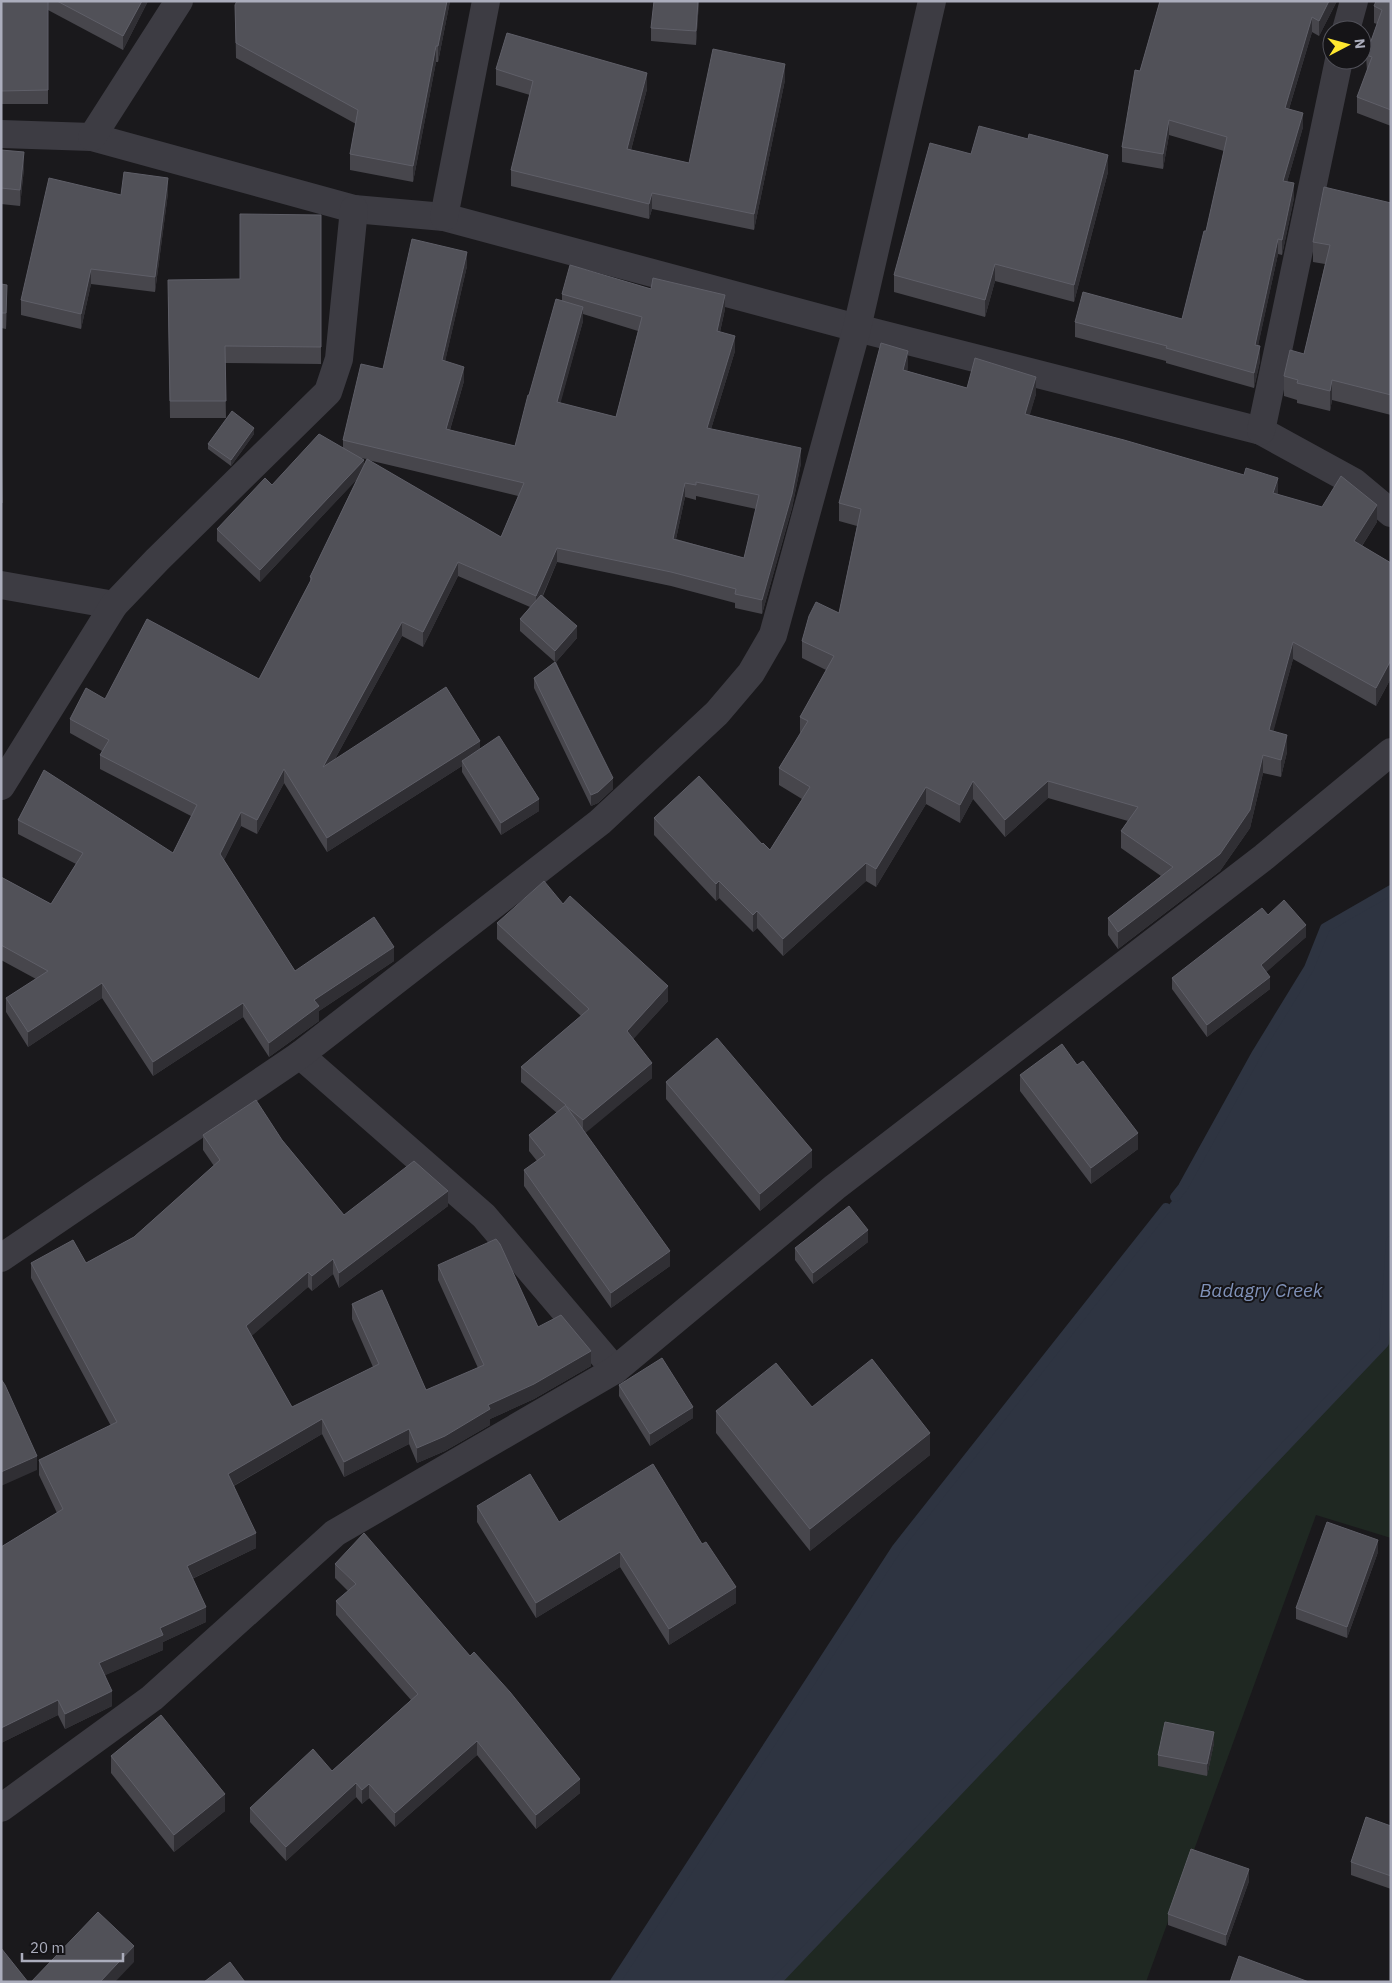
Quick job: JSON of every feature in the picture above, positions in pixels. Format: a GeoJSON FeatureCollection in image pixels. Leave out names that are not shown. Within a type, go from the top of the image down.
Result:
{"type":"FeatureCollection","features":[{"type":"Feature","properties":{"kind":"street"},"geometry":{"type":"LineString","coordinates":[[92,137],[179,1]]}},
{"type":"Feature","properties":{"kind":"street"},"geometry":{"type":"LineString","coordinates":[[444,217],[486,1]]}},
{"type":"Feature","properties":{"kind":"street"},"geometry":{"type":"LineString","coordinates":[[1,1258],[300,1055],[600,822],[717,713],[751,672],[773,635],[857,328],[932,1]]}},
{"type":"Feature","properties":{"kind":"street"},"geometry":{"type":"LineString","coordinates":[[1349,20],[1354,1]]}},
{"type":"Feature","properties":{"kind":"street"},"geometry":{"type":"LineString","coordinates":[[1261,431],[1337,70]]}},
{"type":"Feature","properties":{"kind":"street"},"geometry":{"type":"LineString","coordinates":[[1,134],[92,137],[354,209],[444,217],[857,328],[1261,431],[1354,482],[1391,513]]}},
{"type":"Feature","properties":{"kind":"street"},"geometry":{"type":"LineString","coordinates":[[1,786],[114,605],[157,560],[328,392],[339,359],[354,209]]}},
{"type":"Feature","properties":{"kind":"street"},"geometry":{"type":"LineString","coordinates":[[1,584],[114,605]]}},
{"type":"Feature","properties":{"kind":"street"},"geometry":{"type":"LineString","coordinates":[[1,1808],[152,1698],[335,1533],[615,1370],[835,1187],[1264,857],[1391,752]]}},
{"type":"Feature","properties":{"kind":"street"},"geometry":{"type":"LineString","coordinates":[[300,1055],[484,1216],[615,1370]]}},
{"type":"Feature","properties":{"kind":"shaded area"},"geometry":{"type":"Polygon","coordinates":[[[1391,1241],[1391,1538],[1316,1515],[1146,1982],[776,1982],[1384,1343],[1391,1241]]]}},
{"type":"Feature","properties":{"kind":"water","name":"Badagry Creek"},"geometry":{"type":"Polygon","coordinates":[[[1391,890],[1391,1241],[1384,1343],[776,1982],[615,1982],[897,1548],[1183,1187],[1257,1053],[1309,968],[1325,928],[1391,890]]]}},
{"type":"Feature","properties":{"kind":"building"},"geometry":{"type":"Polygon","coordinates":[[[1,1],[48,1],[48,90],[1,91],[1,1]]]}},
{"type":"Feature","properties":{"kind":"building"},"geometry":{"type":"Polygon","coordinates":[[[57,1],[142,1],[123,36],[57,1]]]}},
{"type":"Feature","properties":{"kind":"building"},"geometry":{"type":"Polygon","coordinates":[[[237,1],[447,1],[438,46],[436,46],[413,166],[350,154],[358,110],[236,43],[235,5],[237,1]]]}},
{"type":"Feature","properties":{"kind":"building"},"geometry":{"type":"Polygon","coordinates":[[[654,1],[698,1],[696,31],[651,28],[654,1]]]}},
{"type":"Feature","properties":{"kind":"building"},"geometry":{"type":"Polygon","coordinates":[[[1160,1],[1329,1],[1319,21],[1312,17],[1285,108],[1303,113],[1283,181],[1294,183],[1282,240],[1278,239],[1255,345],[1260,346],[1254,373],[1166,348],[1167,346],[1075,322],[1083,292],[1182,319],[1204,231],[1206,231],[1227,137],[1169,120],[1163,154],[1122,147],[1135,70],[1140,71],[1160,1]]]}},
{"type":"Feature","properties":{"kind":"building"},"geometry":{"type":"Polygon","coordinates":[[[1376,1],[1391,1],[1391,110],[1357,97],[1367,70],[1372,70],[1372,38],[1382,10],[1374,6],[1376,1]]]}},
{"type":"Feature","properties":{"kind":"building"},"geometry":{"type":"Polygon","coordinates":[[[507,33],[647,73],[627,149],[689,163],[713,49],[785,64],[754,214],[652,193],[649,204],[511,170],[533,81],[496,69],[507,33]]]}},
{"type":"Feature","properties":{"kind":"building"},"geometry":{"type":"Polygon","coordinates":[[[979,126],[1028,139],[1029,134],[1108,155],[1074,285],[995,264],[985,300],[894,275],[930,143],[971,154],[979,126]]]}},
{"type":"Feature","properties":{"kind":"building"},"geometry":{"type":"Polygon","coordinates":[[[1,150],[24,152],[20,190],[1,188],[1,150]]]}},
{"type":"Feature","properties":{"kind":"building"},"geometry":{"type":"Polygon","coordinates":[[[124,172],[168,178],[155,277],[91,269],[81,314],[21,300],[49,178],[121,195],[124,172]]]}},
{"type":"Feature","properties":{"kind":"building"},"geometry":{"type":"Polygon","coordinates":[[[1324,187],[1391,203],[1391,395],[1332,380],[1330,391],[1297,383],[1298,380],[1284,376],[1290,350],[1304,354],[1330,245],[1313,242],[1324,187]]]}},
{"type":"Feature","properties":{"kind":"building"},"geometry":{"type":"Polygon","coordinates":[[[240,214],[321,215],[321,347],[225,346],[226,401],[170,401],[168,280],[240,279],[240,214]]]}},
{"type":"Feature","properties":{"kind":"building"},"geometry":{"type":"Polygon","coordinates":[[[412,239],[467,252],[442,360],[464,367],[446,429],[515,446],[556,299],[583,307],[557,402],[616,417],[642,317],[562,294],[570,265],[651,289],[653,278],[725,295],[717,331],[735,336],[707,428],[801,448],[792,494],[762,600],[735,594],[736,589],[671,572],[557,548],[536,596],[458,562],[423,632],[402,622],[323,767],[446,687],[480,741],[327,838],[284,769],[257,820],[241,812],[220,854],[295,971],[374,917],[394,947],[314,1000],[319,1006],[269,1043],[243,1003],[153,1062],[102,983],[28,1032],[6,998],[48,971],[1,945],[1,877],[51,904],[83,853],[18,820],[44,770],[173,853],[197,805],[100,755],[109,740],[70,719],[86,688],[105,699],[147,619],[259,679],[312,578],[310,577],[367,459],[501,537],[524,483],[343,440],[361,364],[383,369],[412,239]],[[696,482],[696,485],[685,483],[673,539],[744,558],[759,495],[696,482]]]}},
{"type":"Feature","properties":{"kind":"building"},"geometry":{"type":"Polygon","coordinates":[[[1,284],[7,285],[6,313],[1,313],[1,284]]]}},
{"type":"Feature","properties":{"kind":"building"},"geometry":{"type":"Polygon","coordinates":[[[881,343],[908,351],[903,370],[967,388],[975,358],[1036,377],[1025,414],[1124,440],[1244,475],[1246,468],[1278,478],[1273,493],[1322,507],[1341,476],[1377,505],[1354,541],[1391,563],[1391,660],[1376,688],[1293,642],[1269,730],[1287,735],[1281,760],[1263,755],[1250,810],[1220,854],[1118,932],[1108,918],[1173,867],[1121,831],[1138,807],[1048,781],[1005,820],[973,781],[960,805],[926,787],[876,869],[866,863],[783,939],[757,911],[753,915],[719,881],[716,884],[654,818],[699,776],[762,844],[770,850],[810,787],[779,768],[808,721],[800,717],[834,656],[802,641],[809,616],[816,602],[839,613],[861,509],[839,503],[881,343]]]}},
{"type":"Feature","properties":{"kind":"building"},"geometry":{"type":"Polygon","coordinates":[[[1,401],[2,503],[1,503],[1,401]]]}},
{"type":"Feature","properties":{"kind":"building"},"geometry":{"type":"Polygon","coordinates":[[[232,411],[254,428],[231,460],[208,444],[232,411]]]}},
{"type":"Feature","properties":{"kind":"building"},"geometry":{"type":"Polygon","coordinates":[[[319,434],[364,460],[260,570],[217,529],[265,478],[272,485],[319,434]]]}},
{"type":"Feature","properties":{"kind":"building"},"geometry":{"type":"Polygon","coordinates":[[[541,595],[577,626],[555,651],[520,619],[541,595]]]}},
{"type":"Feature","properties":{"kind":"building"},"geometry":{"type":"Polygon","coordinates":[[[555,662],[613,778],[598,792],[591,795],[534,678],[555,662]]]}},
{"type":"Feature","properties":{"kind":"building"},"geometry":{"type":"Polygon","coordinates":[[[499,736],[539,799],[501,823],[462,761],[499,736]]]}},
{"type":"Feature","properties":{"kind":"building"},"geometry":{"type":"Polygon","coordinates":[[[544,881],[563,904],[570,896],[668,986],[627,1031],[652,1063],[583,1120],[566,1106],[670,1251],[611,1293],[524,1170],[545,1155],[529,1135],[566,1105],[521,1067],[589,1009],[497,923],[544,881]]]}},
{"type":"Feature","properties":{"kind":"building"},"geometry":{"type":"Polygon","coordinates":[[[1284,900],[1306,925],[1261,965],[1270,977],[1207,1025],[1172,978],[1262,908],[1268,915],[1284,900]]]}},
{"type":"Feature","properties":{"kind":"building"},"geometry":{"type":"Polygon","coordinates":[[[717,1038],[812,1150],[760,1194],[666,1082],[717,1038]]]}},
{"type":"Feature","properties":{"kind":"building"},"geometry":{"type":"Polygon","coordinates":[[[1062,1044],[1077,1065],[1083,1061],[1138,1133],[1091,1168],[1020,1075],[1062,1044]]]}},
{"type":"Feature","properties":{"kind":"building"},"geometry":{"type":"Polygon","coordinates":[[[256,1100],[282,1140],[344,1215],[414,1161],[448,1191],[339,1273],[333,1259],[312,1276],[308,1272],[246,1326],[292,1407],[379,1364],[352,1304],[382,1290],[426,1390],[484,1365],[438,1265],[496,1239],[538,1327],[561,1315],[591,1351],[534,1384],[488,1405],[490,1409],[445,1436],[417,1448],[409,1429],[344,1462],[322,1419],[228,1474],[256,1533],[187,1566],[206,1607],[160,1628],[163,1635],[99,1663],[112,1691],[65,1714],[58,1700],[1,1728],[1,1547],[63,1509],[39,1460],[117,1422],[31,1263],[73,1240],[86,1263],[134,1237],[220,1160],[203,1135],[256,1100]]]}},
{"type":"Feature","properties":{"kind":"building"},"geometry":{"type":"Polygon","coordinates":[[[849,1206],[868,1230],[813,1273],[795,1248],[849,1206]]]}},
{"type":"Feature","properties":{"kind":"building"},"geometry":{"type":"Polygon","coordinates":[[[662,1358],[693,1407],[650,1434],[619,1385],[662,1358]]]}},
{"type":"Feature","properties":{"kind":"building"},"geometry":{"type":"Polygon","coordinates":[[[872,1359],[930,1433],[810,1529],[716,1411],[776,1363],[812,1407],[872,1359]]]}},
{"type":"Feature","properties":{"kind":"building"},"geometry":{"type":"Polygon","coordinates":[[[1,1379],[37,1456],[1,1472],[1,1379]]]}},
{"type":"Feature","properties":{"kind":"building"},"geometry":{"type":"Polygon","coordinates":[[[653,1464],[702,1544],[706,1542],[736,1587],[669,1629],[620,1552],[536,1603],[477,1506],[530,1474],[559,1522],[653,1464]]]}},
{"type":"Feature","properties":{"kind":"building"},"geometry":{"type":"Polygon","coordinates":[[[1327,1522],[1378,1540],[1347,1627],[1296,1608],[1327,1522]]]}},
{"type":"Feature","properties":{"kind":"building"},"geometry":{"type":"Polygon","coordinates":[[[364,1533],[470,1656],[474,1652],[510,1692],[580,1779],[536,1815],[477,1741],[395,1813],[369,1784],[362,1790],[356,1783],[286,1847],[250,1808],[313,1749],[332,1771],[418,1694],[336,1601],[356,1584],[335,1564],[364,1533]]]}},
{"type":"Feature","properties":{"kind":"building"},"geometry":{"type":"Polygon","coordinates":[[[161,1715],[225,1794],[174,1835],[111,1756],[161,1715]]]}},
{"type":"Feature","properties":{"kind":"building"},"geometry":{"type":"Polygon","coordinates":[[[1165,1722],[1214,1732],[1207,1764],[1158,1755],[1165,1722]]]}},
{"type":"Feature","properties":{"kind":"building"},"geometry":{"type":"Polygon","coordinates":[[[1366,1817],[1391,1826],[1391,1876],[1351,1862],[1366,1817]]]}},
{"type":"Feature","properties":{"kind":"building"},"geometry":{"type":"Polygon","coordinates":[[[1191,1849],[1249,1869],[1226,1935],[1168,1914],[1191,1849]]]}},
{"type":"Feature","properties":{"kind":"building"},"geometry":{"type":"Polygon","coordinates":[[[98,1912],[134,1946],[100,1982],[31,1982],[98,1912]]]}},
{"type":"Feature","properties":{"kind":"building"},"geometry":{"type":"Polygon","coordinates":[[[1,1948],[28,1982],[1,1982],[1,1948]]]}},
{"type":"Feature","properties":{"kind":"building"},"geometry":{"type":"Polygon","coordinates":[[[1239,1956],[1309,1982],[1230,1982],[1239,1956]]]}},
{"type":"Feature","properties":{"kind":"building"},"geometry":{"type":"Polygon","coordinates":[[[230,1962],[245,1982],[204,1982],[230,1962]]]}},
{"type":"Feature","properties":{"kind":"waterway"},"geometry":{"type":"LineString","coordinates":[[1175,1197],[1183,1187],[1257,1053],[1309,968],[1325,928],[1391,890]]}},
{"type":"Feature","properties":{"kind":"waterway"},"geometry":{"type":"LineString","coordinates":[[615,1982],[897,1548],[1166,1208]]}},
{"type":"Feature","properties":{"kind":"waterway"},"geometry":{"type":"LineString","coordinates":[[776,1982],[1384,1343],[1391,1241]]}}]}
